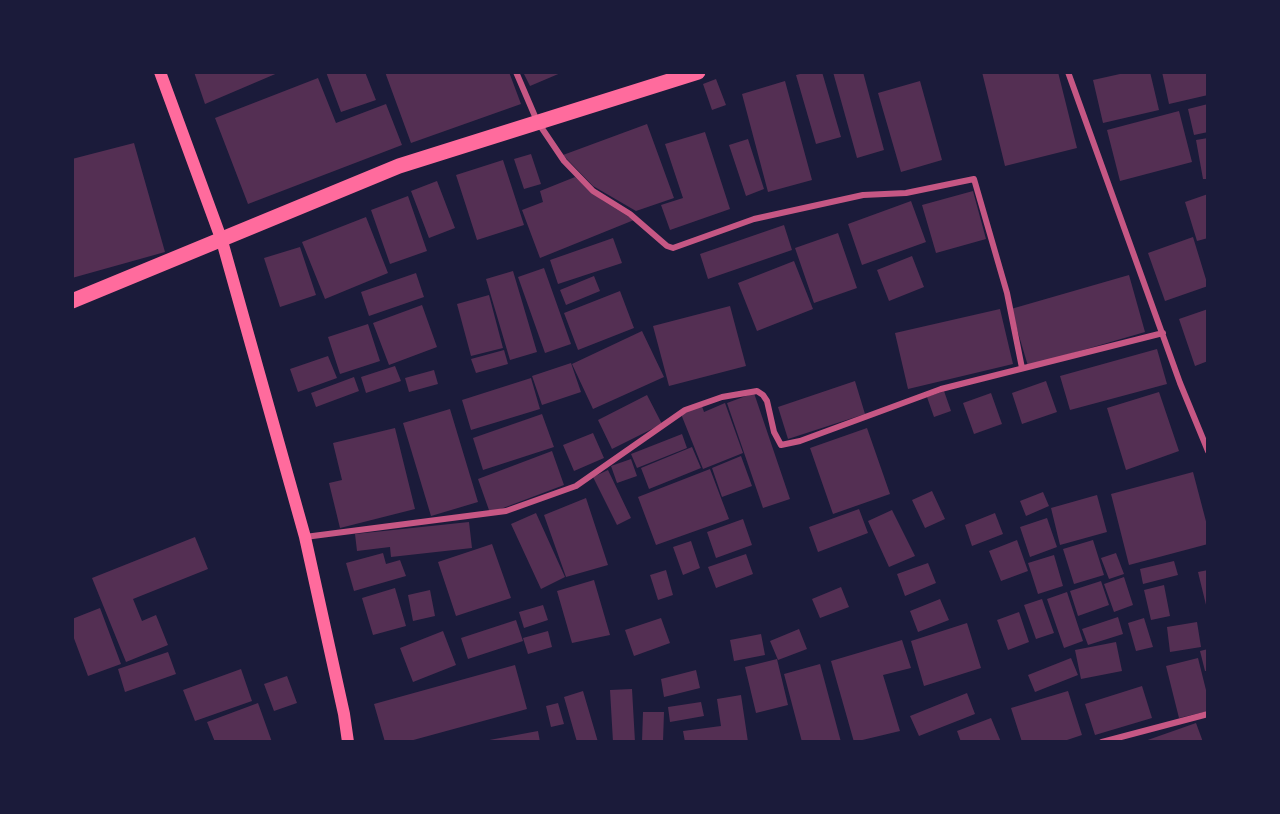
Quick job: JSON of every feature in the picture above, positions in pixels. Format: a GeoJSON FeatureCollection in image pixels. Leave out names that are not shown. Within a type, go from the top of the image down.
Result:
{"type":"FeatureCollection","features":[{"type":"Feature","properties":{"kind":"main road"},"geometry":{"type":"LineString","coordinates":[[160,72],[222,240],[305,537],[344,714],[348,742]]}},
{"type":"Feature","properties":{"kind":"main road"},"geometry":{"type":"LineString","coordinates":[[72,301],[399,166],[698,72]]}},
{"type":"Feature","properties":{"kind":"street"},"geometry":{"type":"LineString","coordinates":[[516,72],[537,121],[564,161],[592,190],[630,214],[667,246],[673,248],[754,219],[863,195],[906,193],[974,179],[1007,294],[1022,368]]}},
{"type":"Feature","properties":{"kind":"street"},"geometry":{"type":"LineString","coordinates":[[1068,72],[1208,450]]}},
{"type":"Feature","properties":{"kind":"street"},"geometry":{"type":"LineString","coordinates":[[305,537],[506,511],[576,486],[685,410],[722,397],[757,391],[763,395],[767,401],[774,432],[782,445],[800,441],[941,389],[1163,333]]}},
{"type":"Feature","properties":{"kind":"street"},"geometry":{"type":"LineString","coordinates":[[1102,742],[1208,714]]}},
{"type":"Feature","properties":{"kind":"building"},"geometry":{"type":"Polygon","coordinates":[[[194,72],[280,72],[205,104],[194,72]]]}},
{"type":"Feature","properties":{"kind":"building"},"geometry":{"type":"Polygon","coordinates":[[[326,72],[365,72],[376,100],[341,112],[326,72]]]}},
{"type":"Feature","properties":{"kind":"building"},"geometry":{"type":"Polygon","coordinates":[[[385,72],[509,72],[521,104],[411,143],[385,72]]]}},
{"type":"Feature","properties":{"kind":"building"},"geometry":{"type":"Polygon","coordinates":[[[523,72],[563,72],[530,86],[523,72]]]}},
{"type":"Feature","properties":{"kind":"building"},"geometry":{"type":"Polygon","coordinates":[[[822,72],[841,137],[816,144],[796,75],[822,72]]]}},
{"type":"Feature","properties":{"kind":"building"},"geometry":{"type":"Polygon","coordinates":[[[833,72],[863,72],[884,150],[857,158],[833,72]]]}},
{"type":"Feature","properties":{"kind":"building"},"geometry":{"type":"Polygon","coordinates":[[[982,72],[1058,72],[1077,148],[1005,166],[982,72]]]}},
{"type":"Feature","properties":{"kind":"building"},"geometry":{"type":"Polygon","coordinates":[[[1129,72],[1150,72],[1159,110],[1103,123],[1093,80],[1129,72]]]}},
{"type":"Feature","properties":{"kind":"building"},"geometry":{"type":"Polygon","coordinates":[[[1162,72],[1208,72],[1208,95],[1169,104],[1162,72]]]}},
{"type":"Feature","properties":{"kind":"building"},"geometry":{"type":"Polygon","coordinates":[[[318,78],[336,123],[386,104],[402,145],[248,204],[215,118],[318,78]]]}},
{"type":"Feature","properties":{"kind":"building"},"geometry":{"type":"Polygon","coordinates":[[[716,79],[726,105],[712,110],[703,84],[716,79]]]}},
{"type":"Feature","properties":{"kind":"building"},"geometry":{"type":"Polygon","coordinates":[[[785,81],[812,180],[768,192],[742,94],[785,81]]]}},
{"type":"Feature","properties":{"kind":"building"},"geometry":{"type":"Polygon","coordinates":[[[920,81],[942,160],[901,172],[878,93],[920,81]]]}},
{"type":"Feature","properties":{"kind":"building"},"geometry":{"type":"Polygon","coordinates":[[[1208,104],[1208,132],[1194,135],[1188,109],[1208,104]]]}},
{"type":"Feature","properties":{"kind":"building"},"geometry":{"type":"Polygon","coordinates":[[[1179,111],[1192,162],[1120,181],[1107,130],[1179,111]]]}},
{"type":"Feature","properties":{"kind":"building"},"geometry":{"type":"Polygon","coordinates":[[[647,124],[674,198],[636,211],[593,186],[563,155],[647,124]]]}},
{"type":"Feature","properties":{"kind":"building"},"geometry":{"type":"Polygon","coordinates":[[[705,132],[730,209],[670,230],[661,205],[683,198],[665,144],[705,132]]]}},
{"type":"Feature","properties":{"kind":"building"},"geometry":{"type":"Polygon","coordinates":[[[1208,138],[1208,179],[1203,179],[1196,140],[1208,138]]]}},
{"type":"Feature","properties":{"kind":"building"},"geometry":{"type":"Polygon","coordinates":[[[748,139],[764,189],[746,196],[729,145],[748,139]]]}},
{"type":"Feature","properties":{"kind":"building"},"geometry":{"type":"Polygon","coordinates":[[[134,143],[165,252],[72,278],[72,159],[134,143]]]}},
{"type":"Feature","properties":{"kind":"building"},"geometry":{"type":"Polygon","coordinates":[[[531,154],[541,184],[524,189],[514,159],[531,154]]]}},
{"type":"Feature","properties":{"kind":"building"},"geometry":{"type":"Polygon","coordinates":[[[503,160],[524,225],[477,240],[456,175],[503,160]]]}},
{"type":"Feature","properties":{"kind":"building"},"geometry":{"type":"Polygon","coordinates":[[[575,177],[602,200],[634,220],[540,258],[522,210],[543,202],[540,191],[575,177]]]}},
{"type":"Feature","properties":{"kind":"building"},"geometry":{"type":"Polygon","coordinates":[[[437,181],[455,228],[429,238],[411,191],[437,181]]]}},
{"type":"Feature","properties":{"kind":"building"},"geometry":{"type":"Polygon","coordinates":[[[973,191],[986,239],[936,253],[922,205],[973,191]]]}},
{"type":"Feature","properties":{"kind":"building"},"geometry":{"type":"Polygon","coordinates":[[[1208,194],[1208,238],[1197,241],[1185,202],[1208,194]]]}},
{"type":"Feature","properties":{"kind":"building"},"geometry":{"type":"Polygon","coordinates":[[[408,196],[427,251],[390,264],[371,210],[408,196]]]}},
{"type":"Feature","properties":{"kind":"building"},"geometry":{"type":"Polygon","coordinates":[[[911,201],[926,242],[862,265],[848,224],[911,201]]]}},
{"type":"Feature","properties":{"kind":"building"},"geometry":{"type":"Polygon","coordinates":[[[366,217],[388,273],[325,299],[302,242],[366,217]]]}},
{"type":"Feature","properties":{"kind":"building"},"geometry":{"type":"Polygon","coordinates":[[[784,225],[792,250],[708,279],[700,254],[784,225]]]}},
{"type":"Feature","properties":{"kind":"building"},"geometry":{"type":"Polygon","coordinates":[[[838,233],[857,288],[814,303],[795,248],[838,233]]]}},
{"type":"Feature","properties":{"kind":"building"},"geometry":{"type":"Polygon","coordinates":[[[1193,237],[1208,286],[1165,301],[1148,253],[1193,237]]]}},
{"type":"Feature","properties":{"kind":"building"},"geometry":{"type":"Polygon","coordinates":[[[613,238],[622,263],[558,284],[550,260],[613,238]]]}},
{"type":"Feature","properties":{"kind":"building"},"geometry":{"type":"Polygon","coordinates":[[[300,247],[316,295],[280,307],[264,258],[300,247]]]}},
{"type":"Feature","properties":{"kind":"building"},"geometry":{"type":"Polygon","coordinates":[[[912,256],[924,287],[889,301],[877,270],[912,256]]]}},
{"type":"Feature","properties":{"kind":"building"},"geometry":{"type":"Polygon","coordinates":[[[794,261],[813,309],[757,331],[738,283],[794,261]]]}},
{"type":"Feature","properties":{"kind":"building"},"geometry":{"type":"Polygon","coordinates":[[[544,268],[571,344],[545,353],[518,277],[544,268]]]}},
{"type":"Feature","properties":{"kind":"building"},"geometry":{"type":"Polygon","coordinates":[[[513,271],[537,352],[510,360],[486,279],[513,271]]]}},
{"type":"Feature","properties":{"kind":"building"},"geometry":{"type":"Polygon","coordinates":[[[416,273],[424,297],[369,316],[361,292],[416,273]]]}},
{"type":"Feature","properties":{"kind":"building"},"geometry":{"type":"Polygon","coordinates":[[[1129,275],[1145,332],[1028,366],[1011,309],[1129,275]]]}},
{"type":"Feature","properties":{"kind":"building"},"geometry":{"type":"Polygon","coordinates":[[[594,276],[600,291],[566,305],[560,290],[594,276]]]}},
{"type":"Feature","properties":{"kind":"building"},"geometry":{"type":"Polygon","coordinates":[[[620,291],[634,328],[578,350],[564,313],[620,291]]]}},
{"type":"Feature","properties":{"kind":"building"},"geometry":{"type":"Polygon","coordinates":[[[489,295],[503,348],[471,356],[457,304],[489,295]]]}},
{"type":"Feature","properties":{"kind":"building"},"geometry":{"type":"Polygon","coordinates":[[[422,305],[437,347],[389,365],[373,323],[422,305]]]}},
{"type":"Feature","properties":{"kind":"building"},"geometry":{"type":"Polygon","coordinates":[[[730,306],[746,366],[669,386],[653,326],[730,306]]]}},
{"type":"Feature","properties":{"kind":"building"},"geometry":{"type":"Polygon","coordinates":[[[1000,309],[1013,364],[908,389],[895,333],[1000,309]]]}},
{"type":"Feature","properties":{"kind":"building"},"geometry":{"type":"Polygon","coordinates":[[[1208,309],[1208,361],[1195,366],[1179,319],[1208,309]]]}},
{"type":"Feature","properties":{"kind":"building"},"geometry":{"type":"Polygon","coordinates":[[[368,324],[380,361],[340,374],[328,337],[368,324]]]}},
{"type":"Feature","properties":{"kind":"building"},"geometry":{"type":"Polygon","coordinates":[[[642,331],[664,377],[593,409],[572,364],[642,331]]]}},
{"type":"Feature","properties":{"kind":"building"},"geometry":{"type":"Polygon","coordinates":[[[1157,349],[1167,384],[1070,410],[1060,376],[1157,349]]]}},
{"type":"Feature","properties":{"kind":"building"},"geometry":{"type":"Polygon","coordinates":[[[504,350],[508,364],[476,373],[471,359],[504,350]]]}},
{"type":"Feature","properties":{"kind":"building"},"geometry":{"type":"Polygon","coordinates":[[[328,356],[337,378],[298,392],[290,369],[328,356]]]}},
{"type":"Feature","properties":{"kind":"building"},"geometry":{"type":"Polygon","coordinates":[[[571,363],[581,392],[542,405],[532,376],[571,363]]]}},
{"type":"Feature","properties":{"kind":"building"},"geometry":{"type":"Polygon","coordinates":[[[395,366],[401,381],[366,393],[361,377],[395,366]]]}},
{"type":"Feature","properties":{"kind":"building"},"geometry":{"type":"Polygon","coordinates":[[[434,370],[438,384],[409,392],[405,378],[434,370]]]}},
{"type":"Feature","properties":{"kind":"building"},"geometry":{"type":"Polygon","coordinates":[[[354,377],[359,391],[316,407],[311,393],[354,377]]]}},
{"type":"Feature","properties":{"kind":"building"},"geometry":{"type":"Polygon","coordinates":[[[531,378],[540,409],[471,430],[462,400],[531,378]]]}},
{"type":"Feature","properties":{"kind":"building"},"geometry":{"type":"Polygon","coordinates":[[[855,381],[865,414],[788,439],[778,407],[855,381]]]}},
{"type":"Feature","properties":{"kind":"building"},"geometry":{"type":"Polygon","coordinates":[[[1046,381],[1057,412],[1022,424],[1012,393],[1046,381]]]}},
{"type":"Feature","properties":{"kind":"building"},"geometry":{"type":"Polygon","coordinates":[[[944,391],[951,411],[934,417],[927,397],[944,391]]]}},
{"type":"Feature","properties":{"kind":"building"},"geometry":{"type":"Polygon","coordinates":[[[1159,392],[1179,451],[1126,470],[1107,408],[1159,392]]]}},
{"type":"Feature","properties":{"kind":"building"},"geometry":{"type":"Polygon","coordinates":[[[754,393],[790,499],[763,508],[727,403],[754,393]]]}},
{"type":"Feature","properties":{"kind":"building"},"geometry":{"type":"Polygon","coordinates":[[[991,393],[1002,424],[974,434],[963,403],[991,393]]]}},
{"type":"Feature","properties":{"kind":"building"},"geometry":{"type":"Polygon","coordinates":[[[647,395],[662,424],[612,449],[598,420],[647,395]]]}},
{"type":"Feature","properties":{"kind":"building"},"geometry":{"type":"Polygon","coordinates":[[[725,403],[743,453],[703,469],[681,414],[702,406],[704,412],[725,403]]]}},
{"type":"Feature","properties":{"kind":"building"},"geometry":{"type":"Polygon","coordinates":[[[450,409],[478,502],[431,516],[403,423],[450,409]]]}},
{"type":"Feature","properties":{"kind":"building"},"geometry":{"type":"Polygon","coordinates":[[[542,414],[554,447],[483,470],[473,438],[542,414]]]}},
{"type":"Feature","properties":{"kind":"building"},"geometry":{"type":"Polygon","coordinates":[[[395,428],[415,509],[340,528],[329,483],[342,480],[333,443],[395,428]]]}},
{"type":"Feature","properties":{"kind":"building"},"geometry":{"type":"Polygon","coordinates":[[[867,428],[890,494],[833,514],[810,448],[867,428]]]}},
{"type":"Feature","properties":{"kind":"building"},"geometry":{"type":"Polygon","coordinates":[[[593,433],[604,458],[574,471],[563,445],[593,433]]]}},
{"type":"Feature","properties":{"kind":"building"},"geometry":{"type":"Polygon","coordinates":[[[682,434],[687,448],[637,468],[631,454],[682,434]]]}},
{"type":"Feature","properties":{"kind":"building"},"geometry":{"type":"Polygon","coordinates":[[[692,447],[701,468],[649,489],[641,468],[692,447]]]}},
{"type":"Feature","properties":{"kind":"building"},"geometry":{"type":"Polygon","coordinates":[[[552,451],[564,485],[490,513],[478,479],[552,451]]]}},
{"type":"Feature","properties":{"kind":"building"},"geometry":{"type":"Polygon","coordinates":[[[741,456],[752,486],[722,497],[712,468],[741,456]]]}},
{"type":"Feature","properties":{"kind":"building"},"geometry":{"type":"Polygon","coordinates":[[[631,459],[637,476],[617,483],[611,466],[631,459]]]}},
{"type":"Feature","properties":{"kind":"building"},"geometry":{"type":"Polygon","coordinates":[[[710,469],[729,519],[656,545],[638,497],[710,469]]]}},
{"type":"Feature","properties":{"kind":"building"},"geometry":{"type":"Polygon","coordinates":[[[608,470],[631,518],[617,525],[593,477],[608,470]]]}},
{"type":"Feature","properties":{"kind":"building"},"geometry":{"type":"Polygon","coordinates":[[[1193,472],[1208,529],[1208,544],[1129,565],[1111,494],[1193,472]]]}},
{"type":"Feature","properties":{"kind":"building"},"geometry":{"type":"Polygon","coordinates":[[[932,491],[945,519],[925,528],[912,500],[932,491]]]}},
{"type":"Feature","properties":{"kind":"building"},"geometry":{"type":"Polygon","coordinates":[[[1043,492],[1049,506],[1026,516],[1020,501],[1043,492]]]}},
{"type":"Feature","properties":{"kind":"building"},"geometry":{"type":"Polygon","coordinates":[[[1097,495],[1107,532],[1060,545],[1051,508],[1097,495]]]}},
{"type":"Feature","properties":{"kind":"building"},"geometry":{"type":"Polygon","coordinates":[[[586,498],[608,565],[566,577],[544,515],[586,498]]]}},
{"type":"Feature","properties":{"kind":"building"},"geometry":{"type":"Polygon","coordinates":[[[859,509],[868,533],[818,552],[809,527],[859,509]]]}},
{"type":"Feature","properties":{"kind":"building"},"geometry":{"type":"Polygon","coordinates":[[[892,510],[915,556],[889,567],[868,521],[892,510]]]}},
{"type":"Feature","properties":{"kind":"building"},"geometry":{"type":"Polygon","coordinates":[[[536,513],[565,577],[541,589],[511,524],[536,513]]]}},
{"type":"Feature","properties":{"kind":"building"},"geometry":{"type":"Polygon","coordinates":[[[995,513],[1003,534],[972,546],[965,525],[995,513]]]}},
{"type":"Feature","properties":{"kind":"building"},"geometry":{"type":"Polygon","coordinates":[[[1047,518],[1057,547],[1030,557],[1020,527],[1047,518]]]}},
{"type":"Feature","properties":{"kind":"building"},"geometry":{"type":"Polygon","coordinates":[[[743,519],[752,545],[716,558],[707,532],[743,519]]]}},
{"type":"Feature","properties":{"kind":"building"},"geometry":{"type":"Polygon","coordinates":[[[469,522],[472,548],[391,557],[390,547],[357,551],[355,534],[469,522]]]}},
{"type":"Feature","properties":{"kind":"building"},"geometry":{"type":"Polygon","coordinates":[[[195,537],[208,569],[133,599],[142,621],[156,615],[168,645],[126,662],[92,578],[195,537]]]}},
{"type":"Feature","properties":{"kind":"building"},"geometry":{"type":"Polygon","coordinates":[[[1017,540],[1028,571],[1001,581],[989,551],[1017,540]]]}},
{"type":"Feature","properties":{"kind":"building"},"geometry":{"type":"Polygon","coordinates":[[[1093,540],[1104,575],[1074,584],[1063,549],[1093,540]]]}},
{"type":"Feature","properties":{"kind":"building"},"geometry":{"type":"Polygon","coordinates":[[[691,541],[700,568],[683,575],[673,547],[691,541]]]}},
{"type":"Feature","properties":{"kind":"building"},"geometry":{"type":"Polygon","coordinates":[[[492,544],[511,598],[456,616],[438,562],[492,544]]]}},
{"type":"Feature","properties":{"kind":"building"},"geometry":{"type":"Polygon","coordinates":[[[383,553],[386,564],[400,560],[406,576],[354,591],[346,563],[383,553]]]}},
{"type":"Feature","properties":{"kind":"building"},"geometry":{"type":"Polygon","coordinates":[[[1116,553],[1124,574],[1109,579],[1101,558],[1116,553]]]}},
{"type":"Feature","properties":{"kind":"building"},"geometry":{"type":"Polygon","coordinates":[[[746,554],[753,574],[716,588],[708,567],[746,554]]]}},
{"type":"Feature","properties":{"kind":"building"},"geometry":{"type":"Polygon","coordinates":[[[1054,555],[1063,586],[1038,594],[1028,563],[1054,555]]]}},
{"type":"Feature","properties":{"kind":"building"},"geometry":{"type":"Polygon","coordinates":[[[1174,561],[1178,575],[1143,584],[1140,569],[1174,561]]]}},
{"type":"Feature","properties":{"kind":"building"},"geometry":{"type":"Polygon","coordinates":[[[928,563],[936,583],[905,596],[897,574],[928,563]]]}},
{"type":"Feature","properties":{"kind":"building"},"geometry":{"type":"Polygon","coordinates":[[[666,570],[673,595],[658,600],[650,575],[666,570]]]}},
{"type":"Feature","properties":{"kind":"building"},"geometry":{"type":"Polygon","coordinates":[[[1208,570],[1208,609],[1207,609],[1198,572],[1208,570]]]}},
{"type":"Feature","properties":{"kind":"building"},"geometry":{"type":"Polygon","coordinates":[[[1124,577],[1133,605],[1114,612],[1104,584],[1124,577]]]}},
{"type":"Feature","properties":{"kind":"building"},"geometry":{"type":"Polygon","coordinates":[[[594,580],[610,635],[572,643],[557,591],[594,580]]]}},
{"type":"Feature","properties":{"kind":"building"},"geometry":{"type":"Polygon","coordinates":[[[1101,581],[1109,605],[1078,616],[1070,591],[1101,581]]]}},
{"type":"Feature","properties":{"kind":"building"},"geometry":{"type":"Polygon","coordinates":[[[1164,585],[1170,616],[1151,620],[1144,590],[1164,585]]]}},
{"type":"Feature","properties":{"kind":"building"},"geometry":{"type":"Polygon","coordinates":[[[841,587],[849,607],[820,618],[812,599],[841,587]]]}},
{"type":"Feature","properties":{"kind":"building"},"geometry":{"type":"Polygon","coordinates":[[[395,588],[406,626],[373,635],[362,598],[395,588]]]}},
{"type":"Feature","properties":{"kind":"building"},"geometry":{"type":"Polygon","coordinates":[[[430,590],[435,616],[413,621],[408,595],[430,590]]]}},
{"type":"Feature","properties":{"kind":"building"},"geometry":{"type":"Polygon","coordinates":[[[1067,592],[1083,641],[1064,648],[1047,599],[1067,592]]]}},
{"type":"Feature","properties":{"kind":"building"},"geometry":{"type":"Polygon","coordinates":[[[940,599],[949,620],[918,632],[910,611],[940,599]]]}},
{"type":"Feature","properties":{"kind":"building"},"geometry":{"type":"Polygon","coordinates":[[[1042,599],[1054,633],[1036,639],[1024,605],[1042,599]]]}},
{"type":"Feature","properties":{"kind":"building"},"geometry":{"type":"Polygon","coordinates":[[[543,605],[548,620],[524,628],[519,612],[543,605]]]}},
{"type":"Feature","properties":{"kind":"building"},"geometry":{"type":"Polygon","coordinates":[[[100,608],[121,664],[88,676],[72,633],[72,619],[100,608]]]}},
{"type":"Feature","properties":{"kind":"building"},"geometry":{"type":"Polygon","coordinates":[[[1019,612],[1029,642],[1008,650],[997,620],[1019,612]]]}},
{"type":"Feature","properties":{"kind":"building"},"geometry":{"type":"Polygon","coordinates":[[[1118,617],[1123,634],[1088,645],[1082,629],[1118,617]]]}},
{"type":"Feature","properties":{"kind":"building"},"geometry":{"type":"Polygon","coordinates":[[[661,618],[670,643],[634,656],[625,630],[661,618]]]}},
{"type":"Feature","properties":{"kind":"building"},"geometry":{"type":"Polygon","coordinates":[[[1144,618],[1153,647],[1136,651],[1128,623],[1144,618]]]}},
{"type":"Feature","properties":{"kind":"building"},"geometry":{"type":"Polygon","coordinates":[[[516,620],[523,641],[468,659],[461,638],[516,620]]]}},
{"type":"Feature","properties":{"kind":"building"},"geometry":{"type":"Polygon","coordinates":[[[1197,622],[1201,647],[1170,652],[1167,627],[1197,622]]]}},
{"type":"Feature","properties":{"kind":"building"},"geometry":{"type":"Polygon","coordinates":[[[967,623],[981,668],[924,686],[911,641],[967,623]]]}},
{"type":"Feature","properties":{"kind":"building"},"geometry":{"type":"Polygon","coordinates":[[[799,629],[807,649],[778,660],[770,641],[799,629]]]}},
{"type":"Feature","properties":{"kind":"building"},"geometry":{"type":"Polygon","coordinates":[[[443,631],[456,665],[413,682],[400,648],[443,631]]]}},
{"type":"Feature","properties":{"kind":"building"},"geometry":{"type":"Polygon","coordinates":[[[548,631],[552,647],[528,654],[523,638],[548,631]]]}},
{"type":"Feature","properties":{"kind":"building"},"geometry":{"type":"Polygon","coordinates":[[[761,634],[765,655],[734,661],[730,640],[761,634]]]}},
{"type":"Feature","properties":{"kind":"building"},"geometry":{"type":"Polygon","coordinates":[[[902,640],[911,668],[883,675],[900,731],[854,742],[831,661],[902,640]]]}},
{"type":"Feature","properties":{"kind":"building"},"geometry":{"type":"Polygon","coordinates":[[[1116,642],[1122,671],[1081,679],[1075,650],[1116,642]]]}},
{"type":"Feature","properties":{"kind":"building"},"geometry":{"type":"Polygon","coordinates":[[[1208,649],[1208,671],[1205,671],[1200,651],[1208,649]]]}},
{"type":"Feature","properties":{"kind":"building"},"geometry":{"type":"Polygon","coordinates":[[[168,652],[176,674],[125,692],[118,669],[168,652]]]}},
{"type":"Feature","properties":{"kind":"building"},"geometry":{"type":"Polygon","coordinates":[[[1071,658],[1078,675],[1035,692],[1028,675],[1071,658]]]}},
{"type":"Feature","properties":{"kind":"building"},"geometry":{"type":"Polygon","coordinates":[[[1198,658],[1208,698],[1208,711],[1179,718],[1166,666],[1198,658]]]}},
{"type":"Feature","properties":{"kind":"building"},"geometry":{"type":"Polygon","coordinates":[[[777,659],[788,705],[756,713],[745,667],[777,659]]]}},
{"type":"Feature","properties":{"kind":"building"},"geometry":{"type":"Polygon","coordinates":[[[820,664],[841,742],[802,742],[784,674],[820,664]]]}},
{"type":"Feature","properties":{"kind":"building"},"geometry":{"type":"Polygon","coordinates":[[[515,665],[527,709],[406,742],[385,742],[374,704],[515,665]]]}},
{"type":"Feature","properties":{"kind":"building"},"geometry":{"type":"Polygon","coordinates":[[[241,669],[252,701],[195,721],[183,690],[241,669]]]}},
{"type":"Feature","properties":{"kind":"building"},"geometry":{"type":"Polygon","coordinates":[[[696,670],[700,688],[664,697],[661,679],[696,670]]]}},
{"type":"Feature","properties":{"kind":"building"},"geometry":{"type":"Polygon","coordinates":[[[287,676],[297,703],[274,711],[264,684],[287,676]]]}},
{"type":"Feature","properties":{"kind":"building"},"geometry":{"type":"Polygon","coordinates":[[[1142,686],[1152,718],[1095,735],[1085,704],[1142,686]]]}},
{"type":"Feature","properties":{"kind":"building"},"geometry":{"type":"Polygon","coordinates":[[[632,689],[635,742],[613,742],[610,690],[632,689]]]}},
{"type":"Feature","properties":{"kind":"building"},"geometry":{"type":"Polygon","coordinates":[[[583,691],[598,742],[577,742],[564,697],[583,691]]]}},
{"type":"Feature","properties":{"kind":"building"},"geometry":{"type":"Polygon","coordinates":[[[1068,691],[1082,735],[1061,742],[1022,742],[1011,708],[1068,691]]]}},
{"type":"Feature","properties":{"kind":"building"},"geometry":{"type":"Polygon","coordinates":[[[967,693],[975,714],[919,736],[910,716],[967,693]]]}},
{"type":"Feature","properties":{"kind":"building"},"geometry":{"type":"Polygon","coordinates":[[[741,695],[748,742],[685,742],[683,731],[721,726],[717,699],[741,695]]]}},
{"type":"Feature","properties":{"kind":"building"},"geometry":{"type":"Polygon","coordinates":[[[701,702],[704,716],[670,722],[668,707],[701,702]]]}},
{"type":"Feature","properties":{"kind":"building"},"geometry":{"type":"Polygon","coordinates":[[[258,703],[272,742],[215,742],[207,722],[258,703]]]}},
{"type":"Feature","properties":{"kind":"building"},"geometry":{"type":"Polygon","coordinates":[[[558,703],[564,724],[551,727],[546,706],[558,703]]]}},
{"type":"Feature","properties":{"kind":"building"},"geometry":{"type":"Polygon","coordinates":[[[643,712],[664,712],[663,742],[642,742],[643,712]]]}},
{"type":"Feature","properties":{"kind":"building"},"geometry":{"type":"Polygon","coordinates":[[[991,718],[1001,742],[961,742],[957,731],[991,718]]]}},
{"type":"Feature","properties":{"kind":"building"},"geometry":{"type":"Polygon","coordinates":[[[1196,723],[1203,742],[1142,742],[1196,723]]]}},
{"type":"Feature","properties":{"kind":"building"},"geometry":{"type":"Polygon","coordinates":[[[538,731],[540,742],[484,742],[484,741],[538,731]]]}}]}
